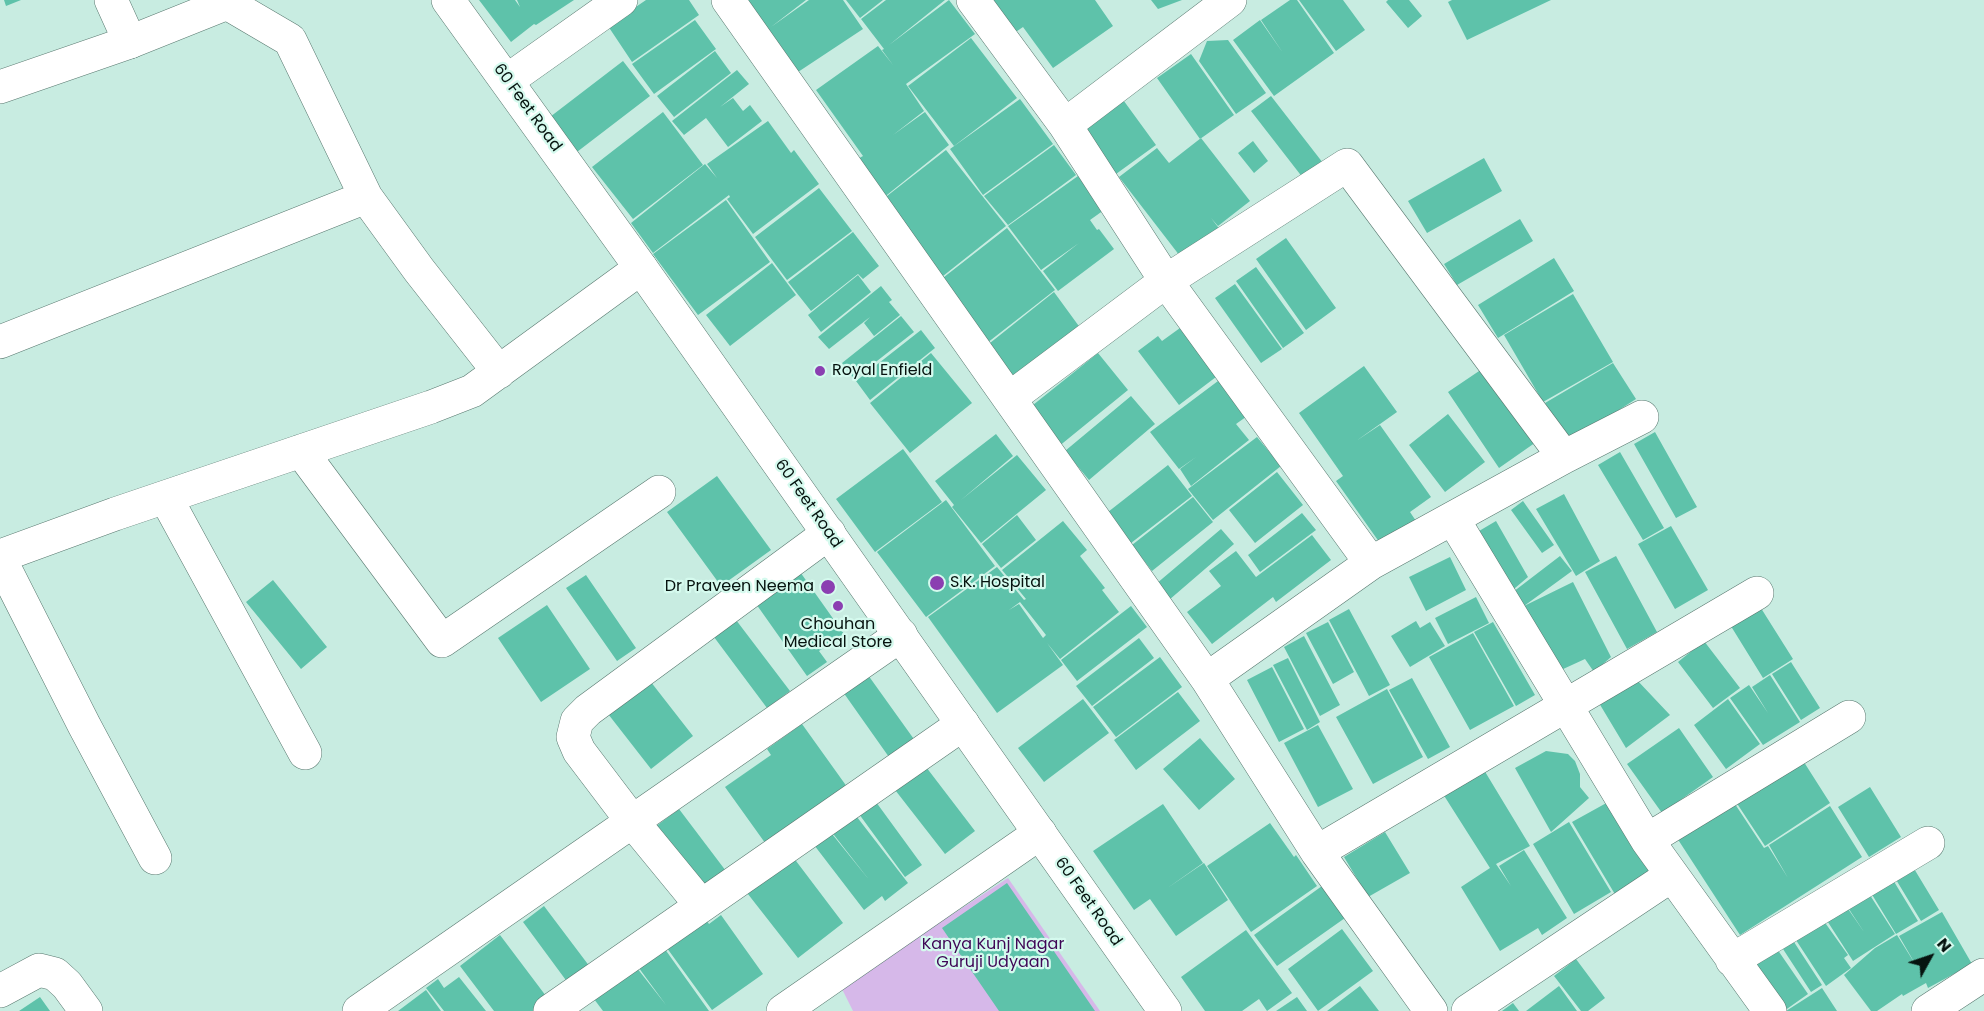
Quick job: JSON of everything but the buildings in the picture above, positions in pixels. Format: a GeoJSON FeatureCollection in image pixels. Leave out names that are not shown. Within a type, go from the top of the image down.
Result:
{"type":"FeatureCollection","features":[{"type":"Feature","properties":{"kind":"street"},"geometry":{"type":"LineString","coordinates":[[111,0],[130,42]]}},
{"type":"Feature","properties":{"kind":"street","name":"60 Feet Road"},"geometry":{"type":"LineString","coordinates":[[448,0],[508,80],[1165,1011]]}},
{"type":"Feature","properties":{"kind":"street"},"geometry":{"type":"LineString","coordinates":[[508,80],[621,0]]}},
{"type":"Feature","properties":{"kind":"street"},"geometry":{"type":"LineString","coordinates":[[728,0],[1207,679],[1317,852],[1431,1011]]}},
{"type":"Feature","properties":{"kind":"street"},"geometry":{"type":"LineString","coordinates":[[973,0],[1065,125],[1166,281],[1371,563]]}},
{"type":"Feature","properties":{"kind":"street"},"geometry":{"type":"LineString","coordinates":[[1065,125],[1230,0]]}},
{"type":"Feature","properties":{"kind":"street"},"geometry":{"type":"LineString","coordinates":[[0,87],[130,42],[231,2],[290,40],[366,197],[419,270],[499,372]]}},
{"type":"Feature","properties":{"kind":"street"},"geometry":{"type":"LineString","coordinates":[[1010,398],[1166,281],[1347,165],[1564,457]]}},
{"type":"Feature","properties":{"kind":"street"},"geometry":{"type":"LineString","coordinates":[[0,342],[366,197]]}},
{"type":"Feature","properties":{"kind":"street"},"geometry":{"type":"LineString","coordinates":[[154,858],[0,557],[472,391],[641,268]]}},
{"type":"Feature","properties":{"kind":"street"},"geometry":{"type":"LineString","coordinates":[[1207,679],[1371,563],[1642,417]]}},
{"type":"Feature","properties":{"kind":"street"},"geometry":{"type":"LineString","coordinates":[[301,451],[442,641],[659,492]]}},
{"type":"Feature","properties":{"kind":"street"},"geometry":{"type":"LineString","coordinates":[[166,498],[305,753]]}},
{"type":"Feature","properties":{"kind":"street"},"geometry":{"type":"LineString","coordinates":[[1453,519],[1647,840],[1770,1011]]}},
{"type":"Feature","properties":{"kind":"street"},"geometry":{"type":"LineString","coordinates":[[701,905],[632,821],[579,751],[573,736],[576,721],[829,533]]}},
{"type":"Feature","properties":{"kind":"street"},"geometry":{"type":"LineString","coordinates":[[1317,852],[1757,593]]}},
{"type":"Feature","properties":{"kind":"street"},"geometry":{"type":"LineString","coordinates":[[359,1011],[901,635]]}},
{"type":"Feature","properties":{"kind":"street"},"geometry":{"type":"LineString","coordinates":[[1647,840],[1849,717]]}},
{"type":"Feature","properties":{"kind":"street"},"geometry":{"type":"LineString","coordinates":[[550,1011],[963,724]]}},
{"type":"Feature","properties":{"kind":"street"},"geometry":{"type":"LineString","coordinates":[[783,1011],[823,1000],[1040,833]]}},
{"type":"Feature","properties":{"kind":"street"},"geometry":{"type":"LineString","coordinates":[[1732,960],[1928,843]]}},
{"type":"Feature","properties":{"kind":"street"},"geometry":{"type":"LineString","coordinates":[[1468,1011],[1672,875]]}},
{"type":"Feature","properties":{"kind":"street"},"geometry":{"type":"LineString","coordinates":[[0,992],[39,970],[55,974],[67,985],[86,1011]]}},
{"type":"Feature","properties":{"kind":"street"},"geometry":{"type":"LineString","coordinates":[[1928,1011],[1983,975]]}},
{"type":"Feature","properties":{"kind":"green space","name":"Kanya Kunj Nagar Guruji Udyaan"},"geometry":{"type":"Polygon","coordinates":[[[1008,878],[1100,1011],[853,1011],[841,987],[1008,878]]]}},
{"type":"Feature","properties":{"kind":"place","name":"Royal Enfield"},"geometry":{"type":"Point","coordinates":[820,371]}},
{"type":"Feature","properties":{"kind":"place","name":"S.K. Hospital"},"geometry":{"type":"Point","coordinates":[937,583]}},
{"type":"Feature","properties":{"kind":"place","name":"Dr Praveen Neema"},"geometry":{"type":"Point","coordinates":[828,587]}},
{"type":"Feature","properties":{"kind":"place","name":"Chouhan Medical Store"},"geometry":{"type":"Point","coordinates":[838,606]}}]}
